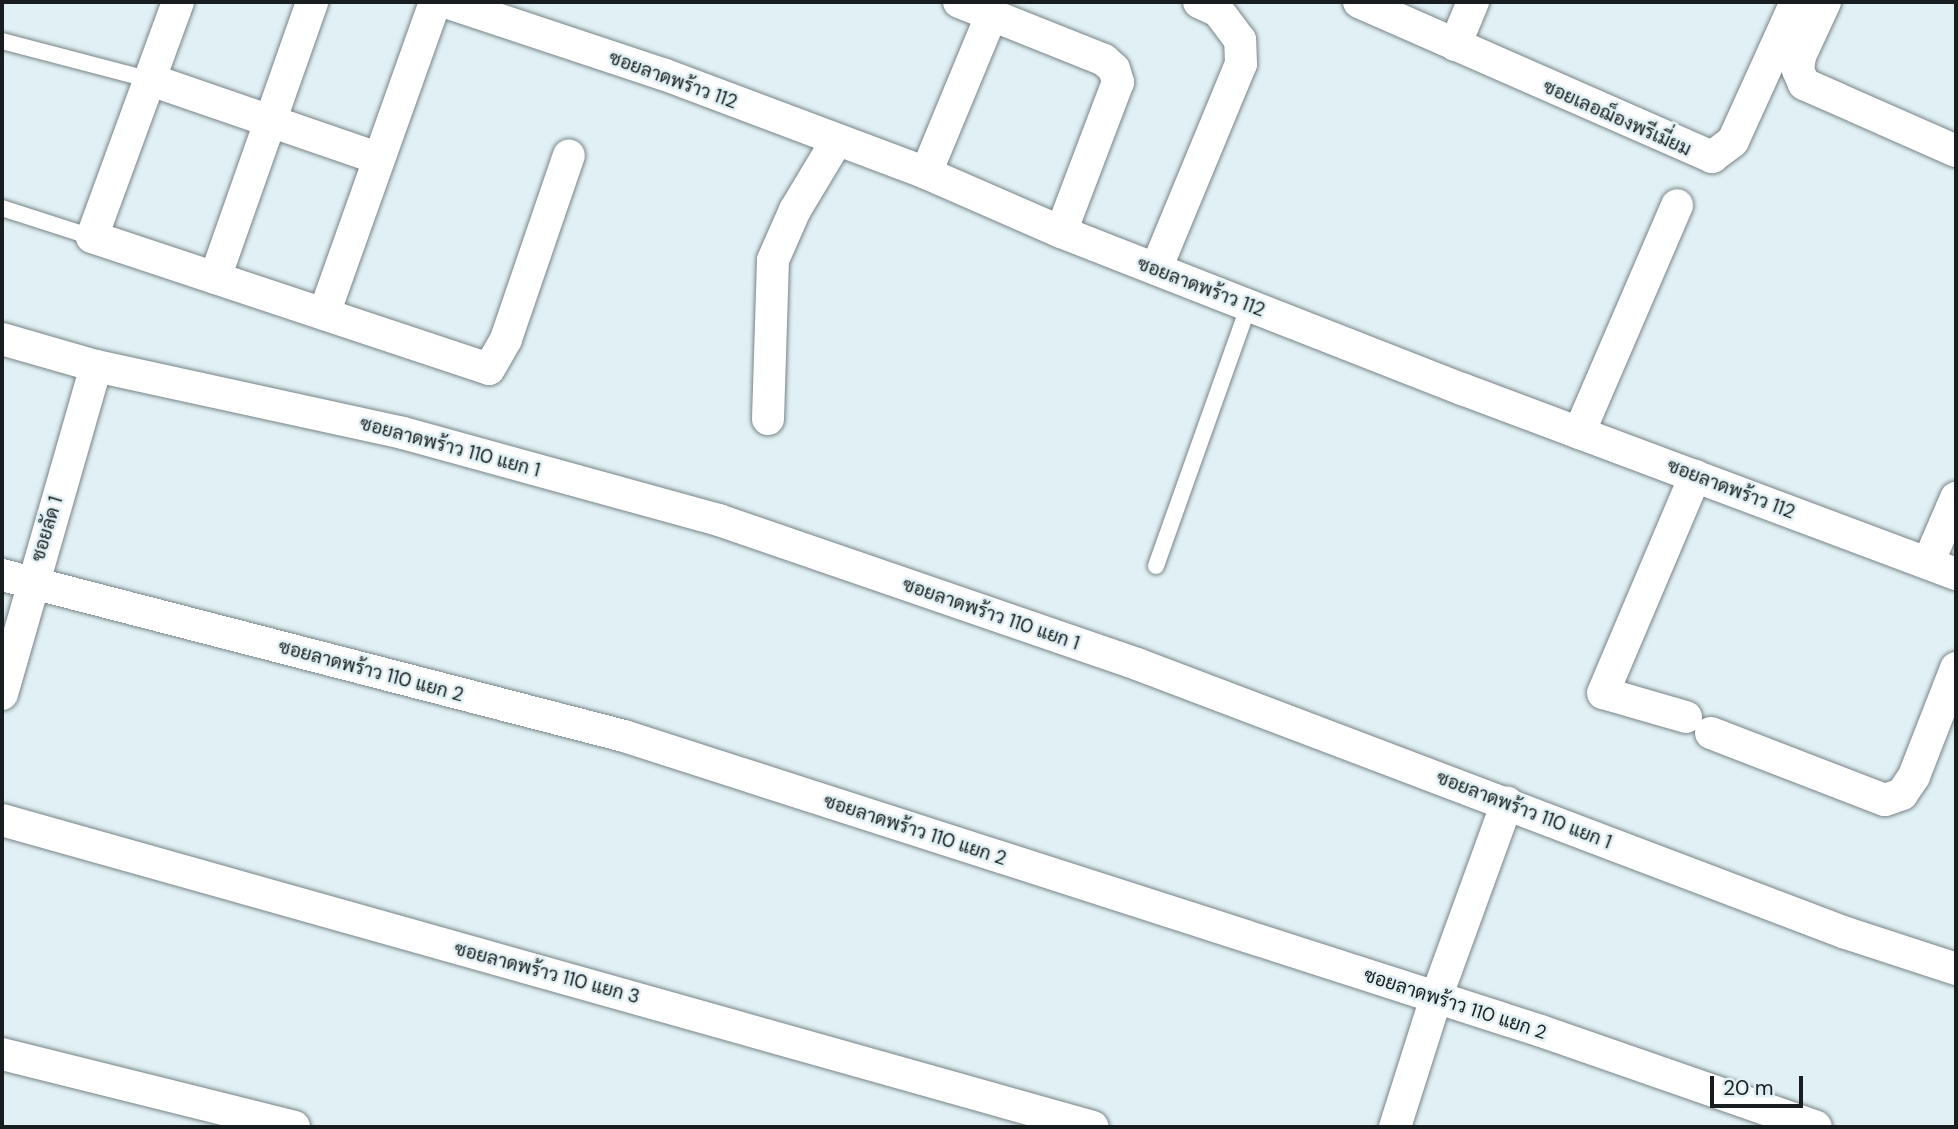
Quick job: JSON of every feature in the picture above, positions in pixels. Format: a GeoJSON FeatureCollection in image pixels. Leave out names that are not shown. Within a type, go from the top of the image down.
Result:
{"type":"FeatureCollection","features":[{"type":"Feature","properties":{"kind":"street"},"geometry":{"type":"LineString","coordinates":[[178,2],[92,237],[489,369],[506,339],[569,155]]}},
{"type":"Feature","properties":{"kind":"street"},"geometry":{"type":"LineString","coordinates":[[215,278],[312,2]]}},
{"type":"Feature","properties":{"kind":"street"},"geometry":{"type":"LineString","coordinates":[[324,314],[377,158],[435,2]]}},
{"type":"Feature","properties":{"kind":"street","name":"ซอยลาดพร้าว 112"},"geometry":{"type":"LineString","coordinates":[[446,2],[663,74],[926,173],[1061,232],[1579,433],[1942,569]]}},
{"type":"Feature","properties":{"kind":"street"},"geometry":{"type":"LineString","coordinates":[[959,2],[1104,60],[1114,69],[1118,82],[1061,232]]}},
{"type":"Feature","properties":{"kind":"street"},"geometry":{"type":"LineString","coordinates":[[1156,269],[1241,64],[1240,40],[1218,11],[1199,2]]}},
{"type":"Feature","properties":{"kind":"street","name":"ซอยเลอฌ็องพรีเมี่ยม"},"geometry":{"type":"LineString","coordinates":[[1359,2],[1712,157],[1734,141],[1796,2]]}},
{"type":"Feature","properties":{"kind":"street"},"geometry":{"type":"LineString","coordinates":[[1455,45],[1473,2]]}},
{"type":"Feature","properties":{"kind":"street"},"geometry":{"type":"LineString","coordinates":[[1825,2],[1800,57],[1798,69],[1804,84],[1956,151]]}},
{"type":"Feature","properties":{"kind":"street"},"geometry":{"type":"LineString","coordinates":[[926,173],[992,14]]}},
{"type":"Feature","properties":{"kind":"street"},"geometry":{"type":"LineString","coordinates":[[151,80],[377,158]]}},
{"type":"Feature","properties":{"kind":"street"},"geometry":{"type":"LineString","coordinates":[[768,419],[773,260],[795,210],[837,140]]}},
{"type":"Feature","properties":{"kind":"street"},"geometry":{"type":"LineString","coordinates":[[1579,433],[1677,205]]}},
{"type":"Feature","properties":{"kind":"street","name":"ซอยลาดพร้าว 110 แยก 1"},"geometry":{"type":"LineString","coordinates":[[2,339],[96,366],[404,433],[719,520],[1137,664],[1846,933],[1956,968]]}},
{"type":"Feature","properties":{"kind":"street","name":"ซอยลัด 1"},"geometry":{"type":"LineString","coordinates":[[2,694],[17,579],[96,366]]}},
{"type":"Feature","properties":{"kind":"street"},"geometry":{"type":"LineString","coordinates":[[1695,476],[1603,693],[1699,725],[1885,800],[1902,794],[1914,776],[1956,668]]}},
{"type":"Feature","properties":{"kind":"street"},"geometry":{"type":"LineString","coordinates":[[1942,569],[1956,498]]}},
{"type":"Feature","properties":{"kind":"street","name":"ซอยลาดพร้าว 110 แยก 2"},"geometry":{"type":"LineString","coordinates":[[17,579],[624,736],[1436,998],[1816,1127]]}},
{"type":"Feature","properties":{"kind":"street"},"geometry":{"type":"LineString","coordinates":[[1395,1127],[1436,998],[1507,803]]}},
{"type":"Feature","properties":{"kind":"street","name":"ซอยลาดพร้าว 110 แยก 3"},"geometry":{"type":"LineString","coordinates":[[2,820],[1093,1127]]}},
{"type":"Feature","properties":{"kind":"street"},"geometry":{"type":"LineString","coordinates":[[2,1054],[294,1127]]}},
{"type":"Feature","properties":{"kind":"lane"},"geometry":{"type":"LineString","coordinates":[[2,41],[151,80]]}},
{"type":"Feature","properties":{"kind":"lane"},"geometry":{"type":"LineString","coordinates":[[2,208],[92,237]]}},
{"type":"Feature","properties":{"kind":"lane"},"geometry":{"type":"LineString","coordinates":[[1156,566],[1249,305]]}}]}
